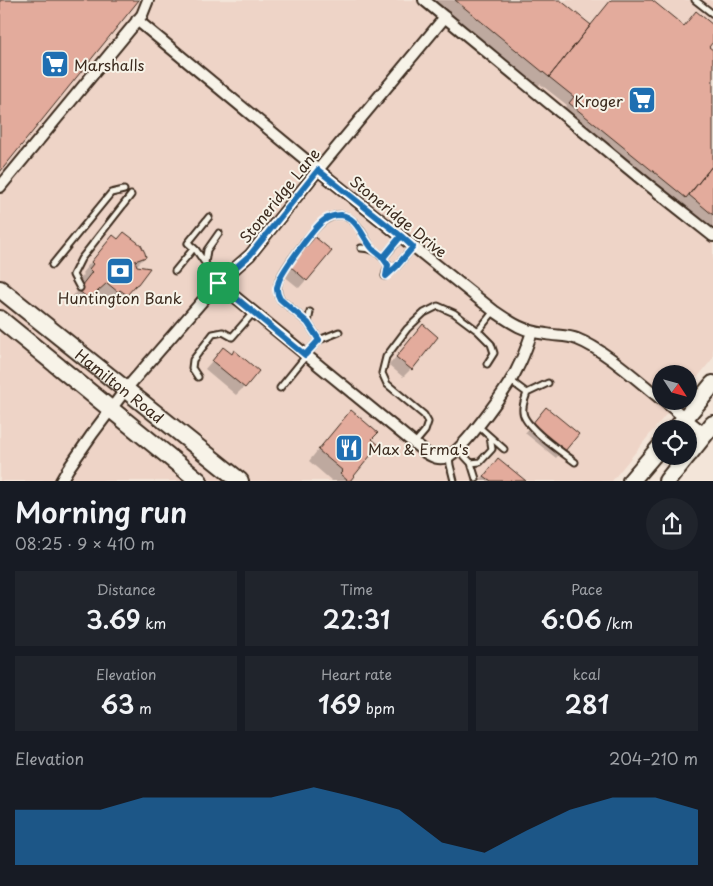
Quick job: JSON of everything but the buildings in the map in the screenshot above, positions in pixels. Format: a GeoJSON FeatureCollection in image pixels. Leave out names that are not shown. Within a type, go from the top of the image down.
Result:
{"type":"FeatureCollection","features":[{"type":"Feature","properties":{"kind":"main road","name":"Hamilton Road"},"geometry":{"type":"LineString","coordinates":[[0,289],[240,481]]}},
{"type":"Feature","properties":{"kind":"main road","name":"Hamilton Road"},"geometry":{"type":"LineString","coordinates":[[0,319],[199,481]]}},
{"type":"Feature","properties":{"kind":"main road"},"geometry":{"type":"LineString","coordinates":[[683,420],[713,384]]}},
{"type":"Feature","properties":{"kind":"main road"},"geometry":{"type":"LineString","coordinates":[[697,445],[709,432]]}},
{"type":"Feature","properties":{"kind":"main road"},"geometry":{"type":"LineString","coordinates":[[631,481],[652,456]]}},
{"type":"Feature","properties":{"kind":"main road"},"geometry":{"type":"LineString","coordinates":[[667,481],[680,465]]}},
{"type":"Feature","properties":{"kind":"street"},"geometry":{"type":"LineString","coordinates":[[0,187],[142,15],[148,0]]}},
{"type":"Feature","properties":{"kind":"street"},"geometry":{"type":"LineString","coordinates":[[424,0],[713,236]]}},
{"type":"Feature","properties":{"kind":"street","name":"Stoneridge Lane"},"geometry":{"type":"LineString","coordinates":[[111,410],[126,389],[218,283],[250,255],[445,17]]}},
{"type":"Feature","properties":{"kind":"street","name":"Stoneridge Drive"},"geometry":{"type":"LineString","coordinates":[[137,20],[318,170],[494,311],[521,329],[575,338],[591,346],[607,356],[652,391]]}},
{"type":"Feature","properties":{"kind":"street"},"geometry":{"type":"LineString","coordinates":[[218,283],[414,444],[438,459],[449,456],[468,439],[503,393],[518,367],[532,332]]}},
{"type":"Feature","properties":{"kind":"street"},"geometry":{"type":"LineString","coordinates":[[61,481],[111,410]]}},
{"type":"Feature","properties":{"kind":"street","name":"Stoneridge Drive"},"geometry":{"type":"LineString","coordinates":[[697,428],[709,432]]}},
{"type":"Feature","properties":{"kind":"lane"},"geometry":{"type":"LineString","coordinates":[[696,0],[713,14]]}},
{"type":"Feature","properties":{"kind":"lane"},"geometry":{"type":"LineString","coordinates":[[52,266],[111,193],[124,190]]}},
{"type":"Feature","properties":{"kind":"lane"},"geometry":{"type":"LineString","coordinates":[[80,288],[73,275],[81,259],[131,195]]}},
{"type":"Feature","properties":{"kind":"lane"},"geometry":{"type":"LineString","coordinates":[[319,340],[308,323],[280,299],[278,283],[288,266],[321,222],[334,216],[348,217],[359,229],[372,249],[381,255],[388,265],[386,276],[413,247]]}},
{"type":"Feature","properties":{"kind":"lane"},"geometry":{"type":"LineString","coordinates":[[209,217],[188,243],[194,248],[218,283]]}},
{"type":"Feature","properties":{"kind":"lane"},"geometry":{"type":"LineString","coordinates":[[205,263],[207,250],[219,233]]}},
{"type":"Feature","properties":{"kind":"lane"},"geometry":{"type":"LineString","coordinates":[[383,258],[401,236]]}},
{"type":"Feature","properties":{"kind":"lane"},"geometry":{"type":"LineString","coordinates":[[175,271],[194,248]]}},
{"type":"Feature","properties":{"kind":"lane"},"geometry":{"type":"LineString","coordinates":[[361,248],[372,249]]}},
{"type":"Feature","properties":{"kind":"lane"},"geometry":{"type":"LineString","coordinates":[[414,444],[425,431],[428,422],[424,415],[387,384],[382,373],[386,357],[407,329],[424,313],[438,306],[454,313],[491,344],[494,353],[487,364]]}},
{"type":"Feature","properties":{"kind":"lane"},"geometry":{"type":"LineString","coordinates":[[476,330],[494,311]]}},
{"type":"Feature","properties":{"kind":"lane"},"geometry":{"type":"LineString","coordinates":[[198,377],[192,368],[193,360],[213,334],[223,332],[232,336],[253,312]]}},
{"type":"Feature","properties":{"kind":"lane"},"geometry":{"type":"LineString","coordinates":[[308,323],[310,312]]}},
{"type":"Feature","properties":{"kind":"lane"},"geometry":{"type":"LineString","coordinates":[[280,388],[319,340],[339,332]]}},
{"type":"Feature","properties":{"kind":"lane"},"geometry":{"type":"LineString","coordinates":[[510,381],[528,393]]}},
{"type":"Feature","properties":{"kind":"lane"},"geometry":{"type":"LineString","coordinates":[[548,383],[528,393],[524,403],[523,414],[529,426],[575,462]]}},
{"type":"Feature","properties":{"kind":"lane"},"geometry":{"type":"LineString","coordinates":[[478,426],[504,449]]}},
{"type":"Feature","properties":{"kind":"lane"},"geometry":{"type":"LineString","coordinates":[[471,463],[480,462],[492,449],[490,437]]}},
{"type":"Feature","properties":{"kind":"lane"},"geometry":{"type":"LineString","coordinates":[[457,448],[471,463],[476,479]]}},
{"type":"Feature","properties":{"kind":"lane"},"geometry":{"type":"LineString","coordinates":[[449,456],[454,481]]}},
{"type":"Feature","properties":{"kind":"shaded area"},"geometry":{"type":"Polygon","coordinates":[[[0,0],[710,0],[713,2],[713,358],[698,377],[698,365],[652,365],[652,410],[670,410],[662,420],[652,420],[652,432],[612,481],[0,481],[0,0]]]}},
{"type":"Feature","properties":{"kind":"place","name":"Marshalls"},"geometry":{"type":"Point","coordinates":[55,64]}},
{"type":"Feature","properties":{"kind":"place","name":"Kroger"},"geometry":{"type":"Point","coordinates":[642,100]}},
{"type":"Feature","properties":{"kind":"place","name":"Huntington Bank"},"geometry":{"type":"Point","coordinates":[120,271]}},
{"type":"Feature","properties":{"kind":"place","name":"Max & Erma's"},"geometry":{"type":"Point","coordinates":[349,448]}},
{"type":"Feature","properties":{"kind":"route"},"geometry":{"type":"LineString","coordinates":[[218,283],[250,255],[318,170],[401,236],[383,258],[388,265],[386,276],[413,247],[401,236],[383,258],[372,249],[359,229],[348,217],[334,216],[321,222],[288,266],[277,288],[280,299],[308,323],[319,340],[305,355],[218,283]]}}]}
